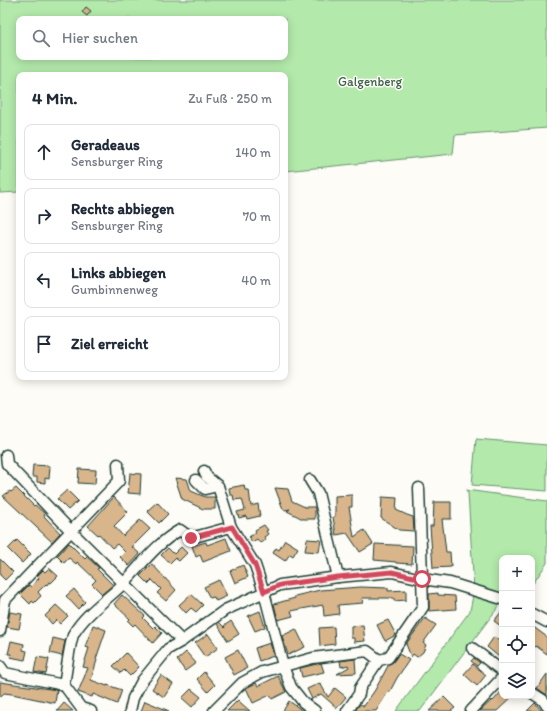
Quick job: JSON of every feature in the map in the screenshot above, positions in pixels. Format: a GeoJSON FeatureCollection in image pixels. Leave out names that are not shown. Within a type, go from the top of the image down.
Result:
{"type":"FeatureCollection","features":[{"type":"Feature","properties":{"kind":"street"},"geometry":{"type":"LineString","coordinates":[[6,455],[7,464],[71,531],[182,640]]}},
{"type":"Feature","properties":{"kind":"street"},"geometry":{"type":"LineString","coordinates":[[0,631],[5,600],[119,481],[118,464]]}},
{"type":"Feature","properties":{"kind":"street"},"geometry":{"type":"LineString","coordinates":[[204,471],[207,477],[218,486],[232,527],[255,565],[264,592],[283,666],[291,688],[303,702],[315,711]]}},
{"type":"Feature","properties":{"kind":"street"},"geometry":{"type":"LineString","coordinates":[[196,480],[205,489],[218,486]]}},
{"type":"Feature","properties":{"kind":"street"},"geometry":{"type":"LineString","coordinates":[[310,480],[318,493],[338,577]]}},
{"type":"Feature","properties":{"kind":"street"},"geometry":{"type":"LineString","coordinates":[[347,711],[359,694],[360,688],[376,664],[379,660],[388,658],[423,607],[420,488]]}},
{"type":"Feature","properties":{"kind":"street"},"geometry":{"type":"LineString","coordinates":[[64,685],[74,634],[94,609],[123,583],[153,550],[169,536],[180,530],[191,538],[232,527]]}},
{"type":"Feature","properties":{"kind":"street"},"geometry":{"type":"LineString","coordinates":[[130,711],[133,698],[142,681],[168,649],[225,610],[280,585],[338,577],[392,572],[422,579],[450,583],[499,598]]}},
{"type":"Feature","properties":{"kind":"street"},"geometry":{"type":"LineString","coordinates":[[535,616],[547,622]]}},
{"type":"Feature","properties":{"kind":"street"},"geometry":{"type":"LineString","coordinates":[[472,648],[499,669]]}},
{"type":"Feature","properties":{"kind":"street"},"geometry":{"type":"LineString","coordinates":[[214,711],[242,683],[262,672],[312,658],[368,650],[379,660]]}},
{"type":"Feature","properties":{"kind":"street"},"geometry":{"type":"LineString","coordinates":[[0,666],[5,674],[64,685],[82,708],[91,711]]}},
{"type":"Feature","properties":{"kind":"street"},"geometry":{"type":"LineString","coordinates":[[471,711],[499,681]]}},
{"type":"Feature","properties":{"kind":"street"},"geometry":{"type":"LineString","coordinates":[[535,695],[543,700],[547,706]]}},
{"type":"Feature","properties":{"kind":"green space","name":"Galgenberg"},"geometry":{"type":"Polygon","coordinates":[[[0,0],[547,0],[547,128],[455,135],[453,154],[288,171],[288,72],[16,72],[16,192],[0,193],[0,0]]]}},
{"type":"Feature","properties":{"kind":"green space"},"geometry":{"type":"Polygon","coordinates":[[[476,439],[547,445],[547,491],[472,485],[476,439]]]}},
{"type":"Feature","properties":{"kind":"green space"},"geometry":{"type":"Polygon","coordinates":[[[466,490],[547,501],[547,563],[535,581],[535,555],[499,555],[499,606],[420,711],[396,711],[470,611],[474,590],[468,493],[466,490]]]}},
{"type":"Feature","properties":{"kind":"building"},"geometry":{"type":"Polygon","coordinates":[[[86,7],[91,11],[87,16],[82,12],[86,7]]]}},
{"type":"Feature","properties":{"kind":"building"},"geometry":{"type":"Polygon","coordinates":[[[33,465],[50,466],[49,479],[45,478],[45,483],[37,482],[37,477],[32,477],[33,465]]]}},
{"type":"Feature","properties":{"kind":"building"},"geometry":{"type":"Polygon","coordinates":[[[79,469],[96,470],[95,484],[78,483],[79,469]]]}},
{"type":"Feature","properties":{"kind":"building"},"geometry":{"type":"Polygon","coordinates":[[[130,473],[141,474],[140,494],[128,493],[130,473]]]}},
{"type":"Feature","properties":{"kind":"building"},"geometry":{"type":"Polygon","coordinates":[[[175,478],[187,479],[191,491],[205,497],[215,497],[215,509],[203,509],[182,499],[175,478]]]}},
{"type":"Feature","properties":{"kind":"building"},"geometry":{"type":"Polygon","coordinates":[[[244,485],[245,490],[249,490],[251,506],[258,504],[260,516],[247,519],[246,516],[239,518],[237,512],[245,510],[242,499],[234,500],[233,495],[230,495],[229,488],[244,485]]]}},
{"type":"Feature","properties":{"kind":"building"},"geometry":{"type":"Polygon","coordinates":[[[16,488],[34,506],[35,505],[45,514],[44,516],[60,533],[52,542],[3,496],[16,488]]]}},
{"type":"Feature","properties":{"kind":"building"},"geometry":{"type":"Polygon","coordinates":[[[275,488],[288,489],[292,501],[305,507],[315,507],[315,519],[303,519],[287,511],[290,509],[283,509],[275,488]]]}},
{"type":"Feature","properties":{"kind":"building"},"geometry":{"type":"Polygon","coordinates":[[[67,490],[78,501],[68,510],[57,499],[67,490]]]}},
{"type":"Feature","properties":{"kind":"building"},"geometry":{"type":"Polygon","coordinates":[[[352,495],[352,507],[349,507],[354,537],[364,530],[373,544],[360,552],[347,533],[336,535],[333,517],[335,516],[335,496],[352,495]]]}},
{"type":"Feature","properties":{"kind":"building"},"geometry":{"type":"Polygon","coordinates":[[[114,497],[128,512],[114,526],[123,536],[140,520],[150,529],[132,547],[140,554],[129,566],[120,557],[125,552],[117,544],[112,548],[99,534],[98,535],[88,526],[114,497]]]}},
{"type":"Feature","properties":{"kind":"building"},"geometry":{"type":"Polygon","coordinates":[[[382,497],[397,498],[396,510],[413,517],[414,531],[399,530],[381,518],[382,497]]]}},
{"type":"Feature","properties":{"kind":"building"},"geometry":{"type":"Polygon","coordinates":[[[157,502],[168,514],[159,523],[147,511],[157,502]]]}},
{"type":"Feature","properties":{"kind":"building"},"geometry":{"type":"Polygon","coordinates":[[[434,502],[451,502],[451,519],[442,519],[446,552],[450,552],[451,567],[433,568],[430,526],[433,526],[434,502]]]}},
{"type":"Feature","properties":{"kind":"building"},"geometry":{"type":"Polygon","coordinates":[[[264,525],[268,530],[266,531],[268,534],[264,537],[266,540],[260,543],[257,539],[252,542],[249,537],[256,532],[255,530],[264,525]]]}},
{"type":"Feature","properties":{"kind":"building"},"geometry":{"type":"Polygon","coordinates":[[[226,538],[231,551],[203,562],[200,555],[196,557],[192,546],[206,542],[207,545],[226,538]]]}},
{"type":"Feature","properties":{"kind":"building"},"geometry":{"type":"Polygon","coordinates":[[[307,539],[321,540],[319,552],[305,551],[307,539]]]}},
{"type":"Feature","properties":{"kind":"building"},"geometry":{"type":"Polygon","coordinates":[[[17,540],[31,554],[22,563],[8,549],[17,540]]]}},
{"type":"Feature","properties":{"kind":"building"},"geometry":{"type":"Polygon","coordinates":[[[285,540],[298,548],[293,556],[290,554],[285,561],[273,553],[276,548],[279,550],[285,540]]]}},
{"type":"Feature","properties":{"kind":"building"},"geometry":{"type":"Polygon","coordinates":[[[69,543],[85,559],[87,557],[97,566],[99,568],[97,569],[113,585],[102,594],[92,584],[96,580],[77,562],[76,564],[69,558],[64,563],[57,556],[69,543]]]}},
{"type":"Feature","properties":{"kind":"building"},"geometry":{"type":"Polygon","coordinates":[[[375,544],[413,546],[412,564],[374,560],[375,544]]]}},
{"type":"Feature","properties":{"kind":"building"},"geometry":{"type":"Polygon","coordinates":[[[181,547],[187,553],[179,561],[175,558],[170,563],[161,555],[168,548],[174,554],[181,547]]]}},
{"type":"Feature","properties":{"kind":"building"},"geometry":{"type":"Polygon","coordinates":[[[0,559],[13,572],[5,580],[0,575],[0,559]]]}},
{"type":"Feature","properties":{"kind":"building"},"geometry":{"type":"Polygon","coordinates":[[[152,564],[176,590],[166,601],[157,593],[161,589],[152,580],[148,584],[140,576],[152,564]]]}},
{"type":"Feature","properties":{"kind":"building"},"geometry":{"type":"Polygon","coordinates":[[[243,565],[248,577],[235,583],[230,571],[243,565]]]}},
{"type":"Feature","properties":{"kind":"building"},"geometry":{"type":"Polygon","coordinates":[[[49,568],[58,576],[51,583],[49,582],[47,585],[46,584],[38,592],[41,596],[34,603],[32,601],[30,604],[20,594],[29,585],[31,587],[39,578],[37,576],[43,570],[45,572],[49,568]]]}},
{"type":"Feature","properties":{"kind":"building"},"geometry":{"type":"Polygon","coordinates":[[[219,580],[227,596],[216,601],[214,597],[210,598],[204,587],[219,580]]]}},
{"type":"Feature","properties":{"kind":"building"},"geometry":{"type":"Polygon","coordinates":[[[361,587],[388,588],[388,591],[406,590],[406,600],[394,601],[394,598],[362,598],[363,603],[338,605],[339,614],[324,616],[323,605],[291,611],[293,616],[278,620],[274,604],[295,598],[295,596],[320,590],[361,587]]]}},
{"type":"Feature","properties":{"kind":"building"},"geometry":{"type":"Polygon","coordinates":[[[74,589],[85,602],[78,609],[66,596],[74,589]]]}},
{"type":"Feature","properties":{"kind":"building"},"geometry":{"type":"Polygon","coordinates":[[[438,593],[438,595],[455,596],[456,609],[429,611],[429,594],[438,593]]]}},
{"type":"Feature","properties":{"kind":"building"},"geometry":{"type":"Polygon","coordinates":[[[191,594],[203,605],[196,612],[191,608],[186,613],[179,605],[191,594]]]}},
{"type":"Feature","properties":{"kind":"building"},"geometry":{"type":"Polygon","coordinates":[[[122,595],[145,616],[143,618],[153,628],[155,626],[162,633],[153,643],[135,624],[133,626],[128,621],[130,619],[114,604],[122,595]]]}},
{"type":"Feature","properties":{"kind":"building"},"geometry":{"type":"Polygon","coordinates":[[[56,605],[68,616],[60,624],[56,620],[52,624],[45,616],[56,605]]]}},
{"type":"Feature","properties":{"kind":"building"},"geometry":{"type":"Polygon","coordinates":[[[260,611],[265,627],[255,631],[248,616],[260,611]]]}},
{"type":"Feature","properties":{"kind":"building"},"geometry":{"type":"Polygon","coordinates":[[[10,612],[22,614],[19,629],[7,627],[10,612]]]}},
{"type":"Feature","properties":{"kind":"building"},"geometry":{"type":"Polygon","coordinates":[[[499,615],[499,625],[494,621],[499,615]]]}},
{"type":"Feature","properties":{"kind":"building"},"geometry":{"type":"Polygon","coordinates":[[[425,618],[436,625],[423,643],[426,645],[423,652],[417,657],[413,654],[411,657],[406,644],[425,618]]]}},
{"type":"Feature","properties":{"kind":"building"},"geometry":{"type":"Polygon","coordinates":[[[388,620],[396,635],[385,641],[377,625],[388,620]]]}},
{"type":"Feature","properties":{"kind":"building"},"geometry":{"type":"Polygon","coordinates":[[[231,621],[239,634],[228,641],[217,624],[219,622],[225,628],[224,626],[231,621]]]}},
{"type":"Feature","properties":{"kind":"building"},"geometry":{"type":"Polygon","coordinates":[[[93,625],[106,630],[96,659],[97,660],[91,680],[122,690],[117,704],[93,694],[92,697],[78,692],[88,668],[83,667],[89,648],[85,647],[93,625]]]}},
{"type":"Feature","properties":{"kind":"building"},"geometry":{"type":"Polygon","coordinates":[[[363,625],[365,641],[354,642],[354,638],[351,638],[351,626],[363,625]]]}},
{"type":"Feature","properties":{"kind":"building"},"geometry":{"type":"Polygon","coordinates":[[[334,627],[335,644],[320,646],[319,628],[334,627]]]}},
{"type":"Feature","properties":{"kind":"building"},"geometry":{"type":"Polygon","coordinates":[[[535,628],[547,637],[547,654],[536,646],[535,647],[535,628]]]}},
{"type":"Feature","properties":{"kind":"building"},"geometry":{"type":"Polygon","coordinates":[[[296,629],[305,647],[288,655],[282,636],[296,629]]]}},
{"type":"Feature","properties":{"kind":"building"},"geometry":{"type":"Polygon","coordinates":[[[208,634],[218,648],[205,657],[195,643],[208,634]]]}},
{"type":"Feature","properties":{"kind":"building"},"geometry":{"type":"Polygon","coordinates":[[[494,637],[499,641],[499,657],[487,647],[494,637]]]}},
{"type":"Feature","properties":{"kind":"building"},"geometry":{"type":"Polygon","coordinates":[[[53,638],[65,641],[62,656],[50,653],[53,638]]]}},
{"type":"Feature","properties":{"kind":"building"},"geometry":{"type":"Polygon","coordinates":[[[11,641],[24,644],[23,650],[27,651],[25,660],[10,657],[11,654],[8,654],[11,641]]]}},
{"type":"Feature","properties":{"kind":"building"},"geometry":{"type":"Polygon","coordinates":[[[270,643],[274,656],[259,661],[255,648],[270,643]]]}},
{"type":"Feature","properties":{"kind":"building"},"geometry":{"type":"Polygon","coordinates":[[[238,650],[247,668],[234,675],[225,657],[238,650]]]}},
{"type":"Feature","properties":{"kind":"building"},"geometry":{"type":"Polygon","coordinates":[[[186,652],[196,663],[185,671],[177,660],[186,652]]]}},
{"type":"Feature","properties":{"kind":"building"},"geometry":{"type":"Polygon","coordinates":[[[126,653],[139,667],[130,676],[124,670],[121,673],[113,666],[126,653]]]}},
{"type":"Feature","properties":{"kind":"building"},"geometry":{"type":"Polygon","coordinates":[[[399,654],[409,660],[376,711],[355,711],[360,704],[364,706],[375,690],[389,664],[393,662],[399,654]]]}},
{"type":"Feature","properties":{"kind":"building"},"geometry":{"type":"Polygon","coordinates":[[[37,657],[49,659],[46,674],[34,672],[37,657]]]}},
{"type":"Feature","properties":{"kind":"building"},"geometry":{"type":"Polygon","coordinates":[[[474,658],[480,663],[477,666],[471,661],[474,658]]]}},
{"type":"Feature","properties":{"kind":"building"},"geometry":{"type":"Polygon","coordinates":[[[355,659],[356,673],[337,674],[349,667],[348,665],[341,667],[340,661],[355,659]]]}},
{"type":"Feature","properties":{"kind":"building"},"geometry":{"type":"Polygon","coordinates":[[[321,663],[324,672],[302,677],[300,668],[321,663]]]}},
{"type":"Feature","properties":{"kind":"building"},"geometry":{"type":"Polygon","coordinates":[[[473,664],[486,675],[477,686],[464,674],[473,664]]]}},
{"type":"Feature","properties":{"kind":"building"},"geometry":{"type":"Polygon","coordinates":[[[204,672],[215,685],[208,692],[197,679],[204,672]]]}},
{"type":"Feature","properties":{"kind":"building"},"geometry":{"type":"Polygon","coordinates":[[[547,674],[547,695],[537,688],[547,674]]]}},
{"type":"Feature","properties":{"kind":"building"},"geometry":{"type":"Polygon","coordinates":[[[161,675],[173,684],[164,697],[152,689],[161,675]]]}},
{"type":"Feature","properties":{"kind":"building"},"geometry":{"type":"Polygon","coordinates":[[[278,676],[286,692],[272,699],[270,695],[253,703],[246,688],[256,683],[258,686],[278,676]]]}},
{"type":"Feature","properties":{"kind":"building"},"geometry":{"type":"Polygon","coordinates":[[[0,682],[57,690],[55,703],[4,693],[0,697],[0,682]]]}},
{"type":"Feature","properties":{"kind":"building"},"geometry":{"type":"Polygon","coordinates":[[[320,683],[328,697],[335,688],[346,697],[337,708],[321,694],[312,699],[307,689],[320,683]]]}},
{"type":"Feature","properties":{"kind":"building"},"geometry":{"type":"Polygon","coordinates":[[[191,689],[201,697],[192,707],[182,698],[191,689]]]}},
{"type":"Feature","properties":{"kind":"building"},"geometry":{"type":"Polygon","coordinates":[[[499,694],[499,699],[510,699],[497,711],[480,711],[492,700],[493,701],[499,694]]]}},
{"type":"Feature","properties":{"kind":"building"},"geometry":{"type":"Polygon","coordinates":[[[444,697],[455,708],[451,711],[429,711],[444,697]]]}},
{"type":"Feature","properties":{"kind":"building"},"geometry":{"type":"Polygon","coordinates":[[[238,700],[242,704],[250,711],[227,711],[238,700]]]}},
{"type":"Feature","properties":{"kind":"building"},"geometry":{"type":"Polygon","coordinates":[[[145,701],[169,711],[141,711],[145,701]]]}},
{"type":"Feature","properties":{"kind":"building"},"geometry":{"type":"Polygon","coordinates":[[[289,701],[303,711],[283,711],[289,701]]]}},
{"type":"Feature","properties":{"kind":"building"},"geometry":{"type":"Polygon","coordinates":[[[64,703],[73,711],[57,711],[64,703]]]}},
{"type":"Feature","properties":{"kind":"building"},"geometry":{"type":"Polygon","coordinates":[[[535,703],[542,711],[527,711],[535,703]]]}},
{"type":"Feature","properties":{"kind":"route"},"geometry":{"type":"LineString","coordinates":[[191,538],[232,527],[255,565],[264,592],[280,585],[338,577],[392,572],[422,579]]}}]}
